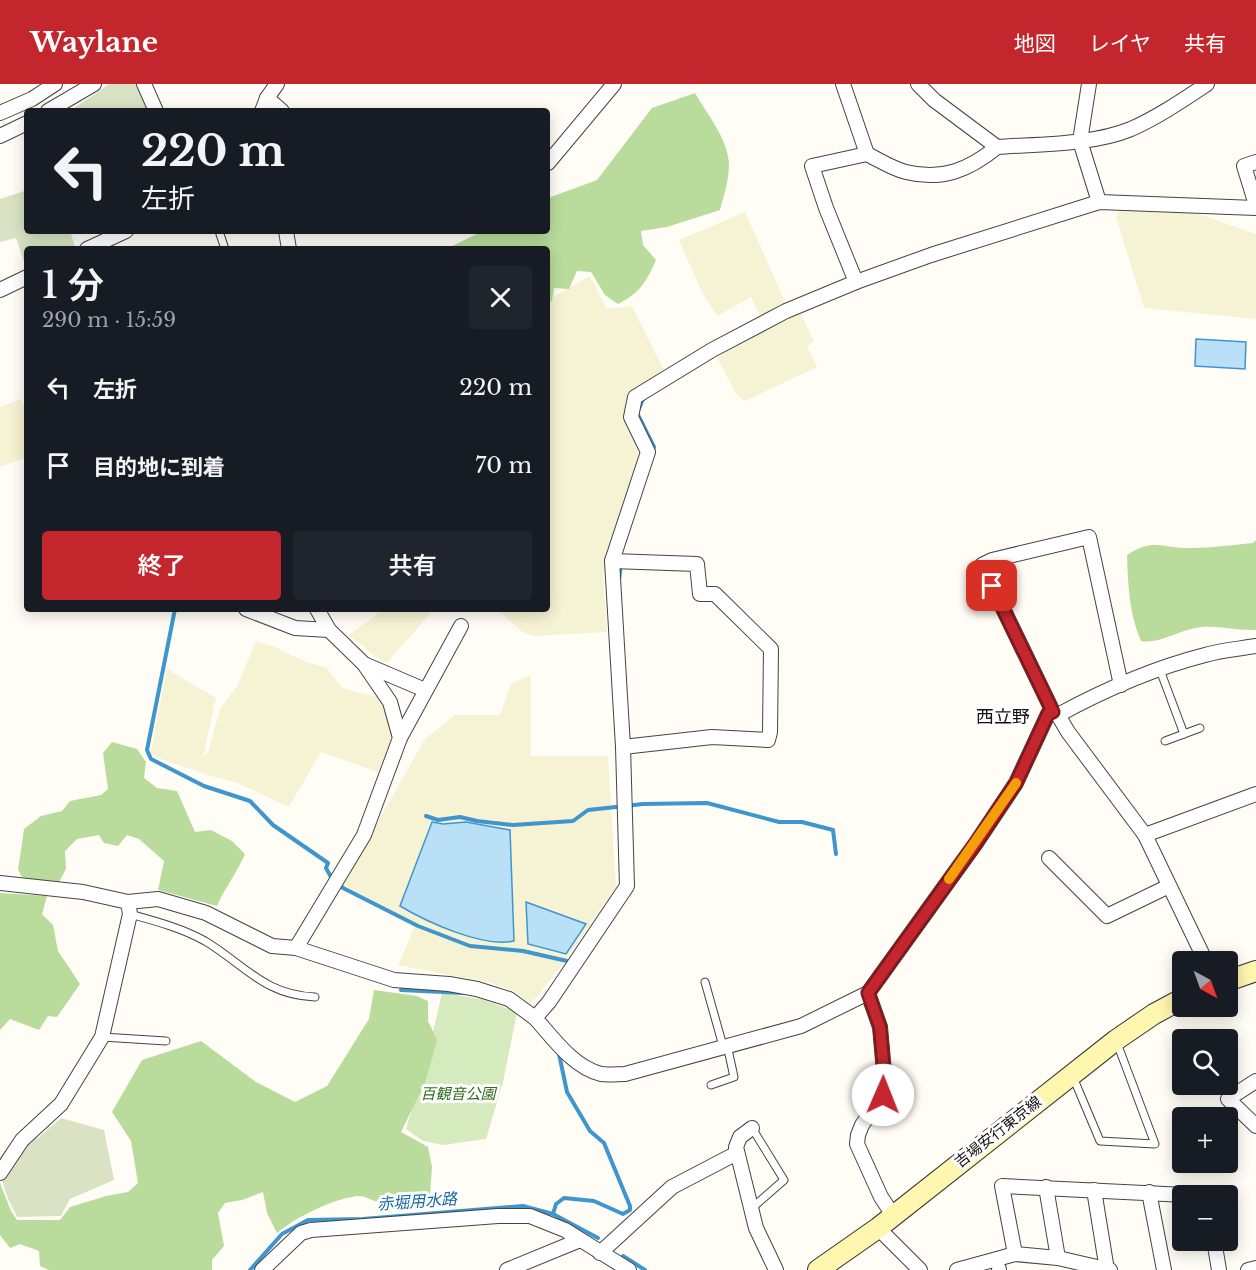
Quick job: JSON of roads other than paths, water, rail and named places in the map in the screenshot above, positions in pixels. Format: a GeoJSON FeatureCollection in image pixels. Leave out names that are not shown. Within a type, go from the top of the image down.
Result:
{"type":"FeatureCollection","features":[{"type":"Feature","properties":{"kind":"main road"},"geometry":{"type":"LineString","coordinates":[[1238,977],[1256,971]]}},
{"type":"Feature","properties":{"kind":"main road","name":"吉場安行東京線"},"geometry":{"type":"LineString","coordinates":[[818,1270],[885,1221],[1116,1040],[1172,1004]]}},
{"type":"Feature","properties":{"kind":"street"},"geometry":{"type":"LineString","coordinates":[[0,113],[32,99],[55,84]]}},
{"type":"Feature","properties":{"kind":"street"},"geometry":{"type":"LineString","coordinates":[[53,108],[94,84]]}},
{"type":"Feature","properties":{"kind":"street"},"geometry":{"type":"LineString","coordinates":[[144,84],[155,108]]}},
{"type":"Feature","properties":{"kind":"street"},"geometry":{"type":"LineString","coordinates":[[264,107],[277,84]]}},
{"type":"Feature","properties":{"kind":"street"},"geometry":{"type":"LineString","coordinates":[[550,161],[614,84]]}},
{"type":"Feature","properties":{"kind":"street"},"geometry":{"type":"LineString","coordinates":[[843,84],[867,154]]}},
{"type":"Feature","properties":{"kind":"street"},"geometry":{"type":"LineString","coordinates":[[918,84],[934,100],[997,147]]}},
{"type":"Feature","properties":{"kind":"street"},"geometry":{"type":"LineString","coordinates":[[1089,84],[1080,141],[1099,202]]}},
{"type":"Feature","properties":{"kind":"street"},"geometry":{"type":"LineString","coordinates":[[856,282],[826,208],[812,166],[867,154],[904,172],[941,176],[980,161],[997,147],[1080,141],[1130,129],[1160,114],[1207,84]]}},
{"type":"Feature","properties":{"kind":"street"},"geometry":{"type":"LineString","coordinates":[[0,136],[24,124]]}},
{"type":"Feature","properties":{"kind":"street"},"geometry":{"type":"LineString","coordinates":[[535,1018],[549,1002],[627,886],[623,747],[612,561],[648,452],[631,417],[635,397],[712,350],[786,311],[856,282],[931,255],[1099,202],[1256,206],[1244,166],[1256,162]]}},
{"type":"Feature","properties":{"kind":"street"},"geometry":{"type":"LineString","coordinates":[[94,246],[120,234]]}},
{"type":"Feature","properties":{"kind":"street"},"geometry":{"type":"LineString","coordinates":[[0,290],[24,278]]}},
{"type":"Feature","properties":{"kind":"street"},"geometry":{"type":"LineString","coordinates":[[1121,685],[1089,537],[992,560],[982,565],[1055,714],[1145,835],[1201,951]]}},
{"type":"Feature","properties":{"kind":"street"},"geometry":{"type":"LineString","coordinates":[[612,561],[697,564],[700,594],[715,594],[771,649],[768,740],[712,737],[623,747]]}},
{"type":"Feature","properties":{"kind":"street"},"geometry":{"type":"LineString","coordinates":[[254,612],[296,628],[328,630]]}},
{"type":"Feature","properties":{"kind":"street"},"geometry":{"type":"LineString","coordinates":[[319,612],[328,630],[364,664],[390,702],[400,738]]}},
{"type":"Feature","properties":{"kind":"street"},"geometry":{"type":"LineString","coordinates":[[296,948],[363,835],[400,738],[461,626]]}},
{"type":"Feature","properties":{"kind":"street"},"geometry":{"type":"LineString","coordinates":[[0,883],[83,892],[129,908],[158,899],[206,913],[272,946],[296,948],[394,980],[449,984],[477,989],[509,999],[535,1018],[565,1052],[586,1068],[601,1074],[625,1074],[801,1026],[868,993],[976,843],[1016,783],[1048,714],[1055,714],[1121,685],[1207,654],[1256,646]]}},
{"type":"Feature","properties":{"kind":"street"},"geometry":{"type":"LineString","coordinates":[[364,664],[426,690]]}},
{"type":"Feature","properties":{"kind":"street"},"geometry":{"type":"LineString","coordinates":[[1145,835],[1256,794]]}},
{"type":"Feature","properties":{"kind":"street"},"geometry":{"type":"LineString","coordinates":[[1049,858],[1107,916],[1170,886]]}},
{"type":"Feature","properties":{"kind":"street"},"geometry":{"type":"LineString","coordinates":[[0,1173],[22,1140],[61,1104],[102,1037],[129,908]]}},
{"type":"Feature","properties":{"kind":"street"},"geometry":{"type":"LineString","coordinates":[[868,993],[880,1027],[884,1072],[883,1095],[862,1125],[857,1144],[880,1197],[885,1221],[920,1270]]}},
{"type":"Feature","properties":{"kind":"street"},"geometry":{"type":"LineString","coordinates":[[1256,1082],[1228,1099],[1256,1126]]}},
{"type":"Feature","properties":{"kind":"street"},"geometry":{"type":"LineString","coordinates":[[752,1128],[740,1137],[736,1147],[737,1153],[756,1228],[776,1270]]}},
{"type":"Feature","properties":{"kind":"street"},"geometry":{"type":"LineString","coordinates":[[600,1253],[672,1187],[737,1153]]}},
{"type":"Feature","properties":{"kind":"street"},"geometry":{"type":"LineString","coordinates":[[1015,1254],[1002,1186],[1172,1194]]}},
{"type":"Feature","properties":{"kind":"street"},"geometry":{"type":"LineString","coordinates":[[1046,1187],[1058,1258]]}},
{"type":"Feature","properties":{"kind":"street"},"geometry":{"type":"LineString","coordinates":[[957,1270],[997,1267],[1015,1254],[1058,1258],[1084,1267],[1108,1270],[1094,1190]]}},
{"type":"Feature","properties":{"kind":"street"},"geometry":{"type":"LineString","coordinates":[[1149,1192],[1164,1270]]}},
{"type":"Feature","properties":{"kind":"street"},"geometry":{"type":"LineString","coordinates":[[262,1270],[301,1233],[311,1230],[479,1217],[530,1216],[556,1226],[629,1270]]}},
{"type":"Feature","properties":{"kind":"street"},"geometry":{"type":"LineString","coordinates":[[507,1270],[580,1240]]}},
{"type":"Feature","properties":{"kind":"street"},"geometry":{"type":"LineString","coordinates":[[1216,1251],[1220,1270]]}},
{"type":"Feature","properties":{"kind":"street"},"geometry":{"type":"LineString","coordinates":[[1248,1270],[1256,1268]]}},
{"type":"Feature","properties":{"kind":"lane"},"geometry":{"type":"LineString","coordinates":[[1160,670],[1184,734]]}},
{"type":"Feature","properties":{"kind":"lane"},"geometry":{"type":"LineString","coordinates":[[1165,741],[1200,728]]}},
{"type":"Feature","properties":{"kind":"lane"},"geometry":{"type":"LineString","coordinates":[[129,908],[204,941],[278,990],[296,996],[315,997]]}},
{"type":"Feature","properties":{"kind":"lane"},"geometry":{"type":"LineString","coordinates":[[705,982],[734,1077],[711,1085]]}},
{"type":"Feature","properties":{"kind":"lane"},"geometry":{"type":"LineString","coordinates":[[102,1037],[166,1041]]}},
{"type":"Feature","properties":{"kind":"lane"},"geometry":{"type":"LineString","coordinates":[[1071,1075],[1100,1141],[1155,1144],[1116,1040]]}},
{"type":"Feature","properties":{"kind":"lane"},"geometry":{"type":"LineString","coordinates":[[752,1128],[784,1180],[752,1208]]}},
{"type":"Feature","properties":{"kind":"water"},"geometry":{"type":"Polygon","coordinates":[[[1196,339],[1246,342],[1245,369],[1195,366],[1196,339]]]}},
{"type":"Feature","properties":{"kind":"water"},"geometry":{"type":"Polygon","coordinates":[[[432,822],[443,824],[466,822],[510,830],[514,941],[487,941],[471,937],[440,926],[400,906],[432,822]]]}},
{"type":"Feature","properties":{"kind":"water"},"geometry":{"type":"Polygon","coordinates":[[[526,902],[586,924],[566,954],[528,944],[526,902]]]}},
{"type":"Feature","properties":{"kind":"waterway"},"geometry":{"type":"LineString","coordinates":[[644,397],[637,413],[654,447],[652,453]]}},
{"type":"Feature","properties":{"kind":"waterway"},"geometry":{"type":"LineString","coordinates":[[619,580],[621,564]]}},
{"type":"Feature","properties":{"kind":"waterway"},"geometry":{"type":"LineString","coordinates":[[174,612],[147,750],[151,759],[204,786],[250,801],[273,825],[328,863],[326,868],[331,877],[343,888],[418,926],[470,946],[523,951],[567,961]]}},
{"type":"Feature","properties":{"kind":"waterway"},"geometry":{"type":"LineString","coordinates":[[426,816],[438,820],[460,817],[513,825],[573,821],[588,810],[643,804],[707,803],[779,822],[802,822],[833,830],[836,854]]}},
{"type":"Feature","properties":{"kind":"waterway"},"geometry":{"type":"LineString","coordinates":[[401,990],[463,993]]}},
{"type":"Feature","properties":{"kind":"waterway"},"geometry":{"type":"LineString","coordinates":[[553,1214],[556,1204],[564,1198],[594,1201],[623,1214],[630,1210],[604,1143],[590,1131],[567,1092],[559,1054]]}},
{"type":"Feature","properties":{"kind":"waterway","name":"赤堀用水路"},"geometry":{"type":"LineString","coordinates":[[250,1270],[282,1234],[308,1220],[363,1219],[523,1206],[553,1214],[598,1238]]}},
{"type":"Feature","properties":{"kind":"waterway","name":"赤堀用水路"},"geometry":{"type":"LineString","coordinates":[[623,1256],[645,1270]]}},
{"type":"Feature","properties":{"kind":"district","name":"西立野"},"geometry":{"type":"Point","coordinates":[1003,717]}},
{"type":"Feature","properties":{"kind":"park label","name":"百観音公園"},"geometry":{"type":"Point","coordinates":[458,1094]}}]}
